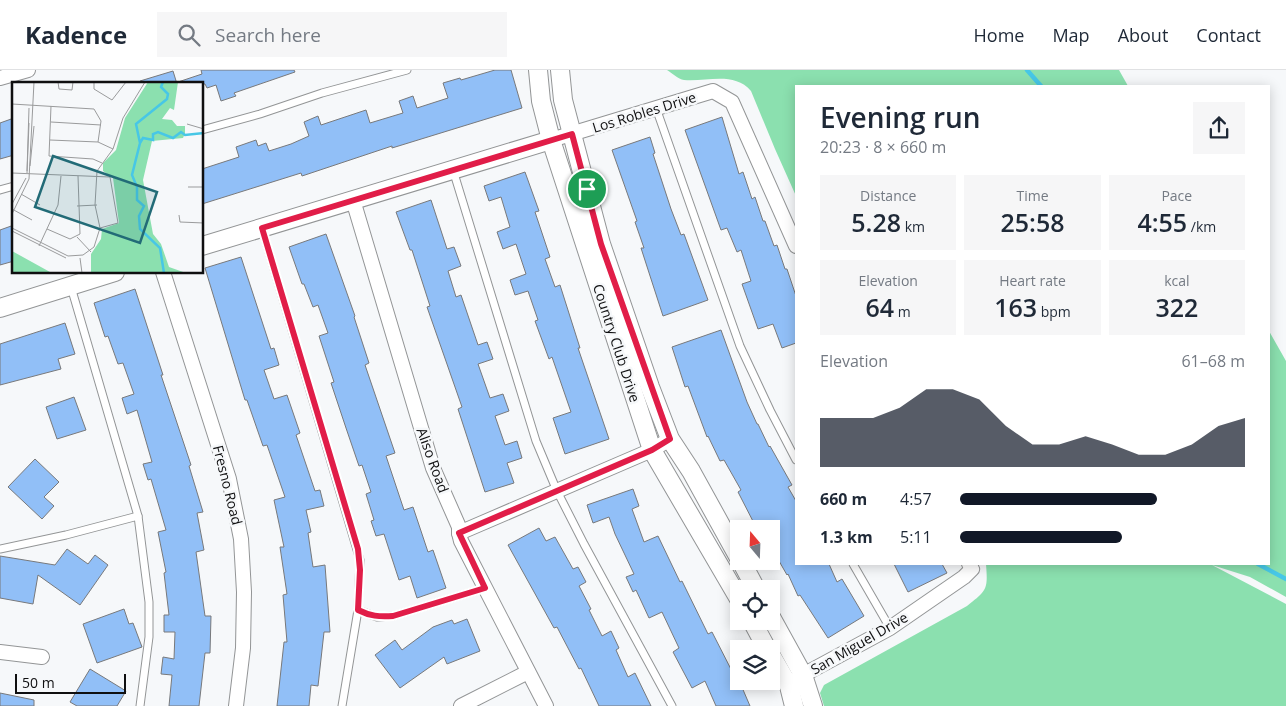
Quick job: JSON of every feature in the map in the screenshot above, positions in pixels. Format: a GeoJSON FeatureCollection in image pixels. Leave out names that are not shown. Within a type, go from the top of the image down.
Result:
{"type":"FeatureCollection","features":[{"type":"Feature","properties":{"kind":"street"},"geometry":{"type":"LineString","coordinates":[[0,78],[28,70]]}},
{"type":"Feature","properties":{"kind":"street","name":"Country Club Drive"},"geometry":{"type":"LineString","coordinates":[[538,70],[542,101],[551,140],[652,450],[730,584]]}},
{"type":"Feature","properties":{"kind":"street","name":"Country Club Drive"},"geometry":{"type":"LineString","coordinates":[[560,70],[563,100],[601,244],[670,439],[691,471],[730,542]]}},
{"type":"Feature","properties":{"kind":"street","name":"Los Robles Drive"},"geometry":{"type":"LineString","coordinates":[[204,245],[713,92],[732,102],[795,244]]}},
{"type":"Feature","properties":{"kind":"street","name":"Aliso Road"},"geometry":{"type":"LineString","coordinates":[[353,200],[434,468],[460,527],[459,533],[546,706]]}},
{"type":"Feature","properties":{"kind":"street"},"geometry":{"type":"LineString","coordinates":[[0,308],[109,274]]}},
{"type":"Feature","properties":{"kind":"street","name":"Fresno Road"},"geometry":{"type":"LineString","coordinates":[[164,274],[229,479],[242,539],[244,648],[236,706]]}},
{"type":"Feature","properties":{"kind":"street"},"geometry":{"type":"LineString","coordinates":[[459,533],[652,450],[670,439]]}},
{"type":"Feature","properties":{"kind":"street","name":"San Miguel Drive"},"geometry":{"type":"LineString","coordinates":[[789,686],[803,675],[890,628],[964,577],[972,569],[969,565]]}},
{"type":"Feature","properties":{"kind":"street"},"geometry":{"type":"LineString","coordinates":[[778,630],[803,675],[813,706]]}},
{"type":"Feature","properties":{"kind":"street"},"geometry":{"type":"LineString","coordinates":[[0,652],[42,657]]}},
{"type":"Feature","properties":{"kind":"street"},"geometry":{"type":"LineString","coordinates":[[780,670],[789,686],[794,706]]}},
{"type":"Feature","properties":{"kind":"street"},"geometry":{"type":"LineString","coordinates":[[461,706],[528,672]]}},
{"type":"Feature","properties":{"kind":"lane"},"geometry":{"type":"LineString","coordinates":[[204,129],[260,114],[322,93],[407,70]]}},
{"type":"Feature","properties":{"kind":"lane"},"geometry":{"type":"LineString","coordinates":[[656,108],[740,346],[795,458]]}},
{"type":"Feature","properties":{"kind":"lane"},"geometry":{"type":"LineString","coordinates":[[453,170],[536,441],[557,491],[584,544],[672,706]]}},
{"type":"Feature","properties":{"kind":"lane"},"geometry":{"type":"LineString","coordinates":[[262,228],[358,549],[360,570],[358,610],[342,706]]}},
{"type":"Feature","properties":{"kind":"lane"},"geometry":{"type":"LineString","coordinates":[[70,286],[138,516],[150,617],[140,706]]}},
{"type":"Feature","properties":{"kind":"lane"},"geometry":{"type":"LineString","coordinates":[[0,548],[66,535],[138,516]]}},
{"type":"Feature","properties":{"kind":"lane"},"geometry":{"type":"LineString","coordinates":[[854,565],[890,628]]}},
{"type":"Feature","properties":{"kind":"lane"},"geometry":{"type":"LineString","coordinates":[[358,610],[377,617],[393,616],[485,588]]}},
{"type":"Feature","properties":{"kind":"green space"},"geometry":{"type":"Polygon","coordinates":[[[667,70],[1119,70],[1127,85],[795,85],[795,194],[751,91],[737,81],[728,79],[684,80],[667,70]]]}},
{"type":"Feature","properties":{"kind":"green space"},"geometry":{"type":"Polygon","coordinates":[[[1270,333],[1286,361],[1286,597],[1250,577],[1212,565],[1270,565],[1270,333]]]}},
{"type":"Feature","properties":{"kind":"green space"},"geometry":{"type":"Polygon","coordinates":[[[986,565],[1212,565],[1286,604],[1286,706],[824,706],[820,693],[824,685],[967,606],[985,589],[987,579],[986,565]]]}},
{"type":"Feature","properties":{"kind":"building"},"geometry":{"type":"Polygon","coordinates":[[[201,70],[294,70],[295,72],[234,93],[236,96],[221,101],[216,85],[207,88],[204,82],[178,82],[202,74],[201,70]]]}},
{"type":"Feature","properties":{"kind":"building"},"geometry":{"type":"Polygon","coordinates":[[[495,70],[511,70],[522,108],[392,148],[392,146],[302,176],[301,173],[204,203],[204,168],[239,157],[236,147],[256,140],[258,146],[266,143],[269,151],[291,144],[309,136],[304,122],[318,116],[321,125],[366,110],[370,123],[403,113],[399,101],[413,96],[417,108],[448,98],[443,83],[460,78],[461,80],[495,70]]]}},
{"type":"Feature","properties":{"kind":"building"},"geometry":{"type":"Polygon","coordinates":[[[173,71],[176,82],[140,82],[173,71]]]}},
{"type":"Feature","properties":{"kind":"building"},"geometry":{"type":"Polygon","coordinates":[[[722,117],[739,174],[743,172],[752,199],[755,197],[774,246],[777,245],[785,269],[787,269],[795,293],[795,343],[782,348],[773,324],[758,329],[742,284],[751,281],[741,250],[737,252],[727,228],[721,230],[685,130],[722,117]]]}},
{"type":"Feature","properties":{"kind":"building"},"geometry":{"type":"Polygon","coordinates":[[[12,119],[12,156],[0,159],[0,123],[12,119]]]}},
{"type":"Feature","properties":{"kind":"building"},"geometry":{"type":"Polygon","coordinates":[[[650,137],[655,153],[653,154],[671,209],[681,235],[684,234],[708,300],[663,316],[641,248],[644,248],[635,222],[637,221],[612,150],[650,137]]]}},
{"type":"Feature","properties":{"kind":"building"},"geometry":{"type":"Polygon","coordinates":[[[525,172],[539,211],[535,212],[550,257],[545,259],[555,287],[560,285],[580,348],[578,348],[609,439],[565,454],[553,418],[571,412],[552,357],[549,359],[535,321],[538,320],[528,291],[515,295],[510,280],[526,274],[516,244],[503,249],[497,232],[510,227],[501,197],[489,201],[484,186],[525,172]]]}},
{"type":"Feature","properties":{"kind":"building"},"geometry":{"type":"Polygon","coordinates":[[[431,200],[447,249],[454,247],[461,266],[448,271],[456,297],[461,295],[478,345],[487,342],[493,359],[478,364],[490,398],[503,394],[509,411],[495,416],[505,445],[517,441],[522,458],[507,463],[514,483],[485,492],[458,409],[462,407],[427,307],[430,306],[412,250],[410,250],[396,212],[431,200]]]}},
{"type":"Feature","properties":{"kind":"building"},"geometry":{"type":"Polygon","coordinates":[[[12,226],[12,262],[0,265],[0,230],[12,226]]]}},
{"type":"Feature","properties":{"kind":"building"},"geometry":{"type":"Polygon","coordinates":[[[326,234],[355,316],[369,363],[365,365],[395,453],[386,456],[404,510],[413,507],[428,552],[433,550],[446,588],[417,598],[410,576],[399,580],[384,534],[376,536],[371,521],[374,520],[366,494],[371,492],[362,465],[359,466],[331,383],[334,382],[319,336],[328,333],[318,305],[313,307],[304,284],[302,284],[289,247],[326,234]]]}},
{"type":"Feature","properties":{"kind":"building"},"geometry":{"type":"Polygon","coordinates":[[[241,257],[271,349],[274,348],[279,365],[264,370],[274,399],[287,395],[300,433],[296,435],[315,491],[320,490],[324,506],[306,510],[311,532],[308,533],[313,567],[325,565],[330,632],[324,632],[318,686],[311,685],[309,706],[277,706],[284,642],[287,642],[283,595],[287,594],[280,547],[284,547],[274,500],[285,497],[267,445],[263,446],[247,400],[245,400],[205,268],[241,257]]]}},
{"type":"Feature","properties":{"kind":"building"},"geometry":{"type":"Polygon","coordinates":[[[135,289],[191,465],[189,466],[203,512],[197,513],[204,550],[196,552],[205,616],[211,616],[210,653],[205,653],[199,706],[169,706],[172,675],[161,674],[163,657],[174,659],[175,632],[164,632],[164,615],[169,615],[164,573],[166,572],[158,532],[166,530],[151,479],[148,480],[143,464],[152,462],[137,410],[127,414],[122,398],[134,394],[123,363],[118,364],[108,336],[105,337],[94,303],[135,289]]]}},
{"type":"Feature","properties":{"kind":"building"},"geometry":{"type":"Polygon","coordinates":[[[65,323],[75,354],[58,359],[61,369],[0,385],[0,344],[65,323]]]}},
{"type":"Feature","properties":{"kind":"building"},"geometry":{"type":"Polygon","coordinates":[[[721,330],[757,424],[792,485],[788,487],[795,499],[795,565],[829,565],[837,582],[842,579],[864,616],[828,638],[800,595],[798,596],[788,574],[780,563],[780,520],[752,520],[738,492],[741,490],[724,460],[720,461],[707,437],[688,386],[685,387],[672,347],[721,330]]]}},
{"type":"Feature","properties":{"kind":"building"},"geometry":{"type":"Polygon","coordinates":[[[74,397],[86,430],[57,439],[46,407],[74,397]]]}},
{"type":"Feature","properties":{"kind":"building"},"geometry":{"type":"Polygon","coordinates":[[[35,459],[59,482],[44,497],[54,506],[42,519],[8,487],[35,459]]]}},
{"type":"Feature","properties":{"kind":"building"},"geometry":{"type":"Polygon","coordinates":[[[633,489],[639,506],[632,509],[644,542],[658,536],[708,634],[712,632],[730,667],[730,690],[743,690],[750,706],[716,706],[705,681],[692,688],[673,652],[679,648],[662,612],[649,618],[636,590],[633,592],[626,577],[634,574],[609,517],[593,523],[587,505],[633,489]]]}},
{"type":"Feature","properties":{"kind":"building"},"geometry":{"type":"Polygon","coordinates":[[[539,528],[546,541],[555,537],[573,569],[578,567],[586,582],[579,586],[602,636],[611,631],[619,648],[616,650],[628,677],[635,673],[651,706],[599,706],[581,668],[579,669],[557,627],[554,628],[508,545],[539,528]]]}},
{"type":"Feature","properties":{"kind":"building"},"geometry":{"type":"Polygon","coordinates":[[[67,549],[88,564],[95,555],[108,565],[80,605],[38,575],[33,604],[0,598],[0,556],[55,565],[67,549]]]}},
{"type":"Feature","properties":{"kind":"building"},"geometry":{"type":"Polygon","coordinates":[[[894,565],[943,565],[947,573],[908,592],[894,565]]]}},
{"type":"Feature","properties":{"kind":"building"},"geometry":{"type":"Polygon","coordinates":[[[124,609],[129,624],[133,623],[142,647],[97,663],[83,624],[124,609]]]}},
{"type":"Feature","properties":{"kind":"building"},"geometry":{"type":"Polygon","coordinates":[[[467,619],[480,651],[447,664],[444,657],[400,688],[375,655],[395,640],[402,650],[433,627],[452,620],[454,624],[467,619]]]}},
{"type":"Feature","properties":{"kind":"building"},"geometry":{"type":"Polygon","coordinates":[[[90,669],[126,691],[117,706],[77,706],[70,702],[90,669]]]}},
{"type":"Feature","properties":{"kind":"building"},"geometry":{"type":"Polygon","coordinates":[[[0,693],[34,700],[34,706],[0,706],[0,693]]]}},
{"type":"Feature","properties":{"kind":"waterway"},"geometry":{"type":"LineString","coordinates":[[1027,70],[1040,85]]}},
{"type":"Feature","properties":{"kind":"waterway"},"geometry":{"type":"LineString","coordinates":[[1260,565],[1286,579]]}},
{"type":"Feature","properties":{"kind":"route"},"geometry":{"type":"LineString","coordinates":[[572,134],[587,189],[601,244],[650,387],[670,439],[652,450],[459,533],[461,541],[485,588],[393,616],[377,617],[358,610],[360,560],[358,549],[262,228],[572,134]]}}]}
